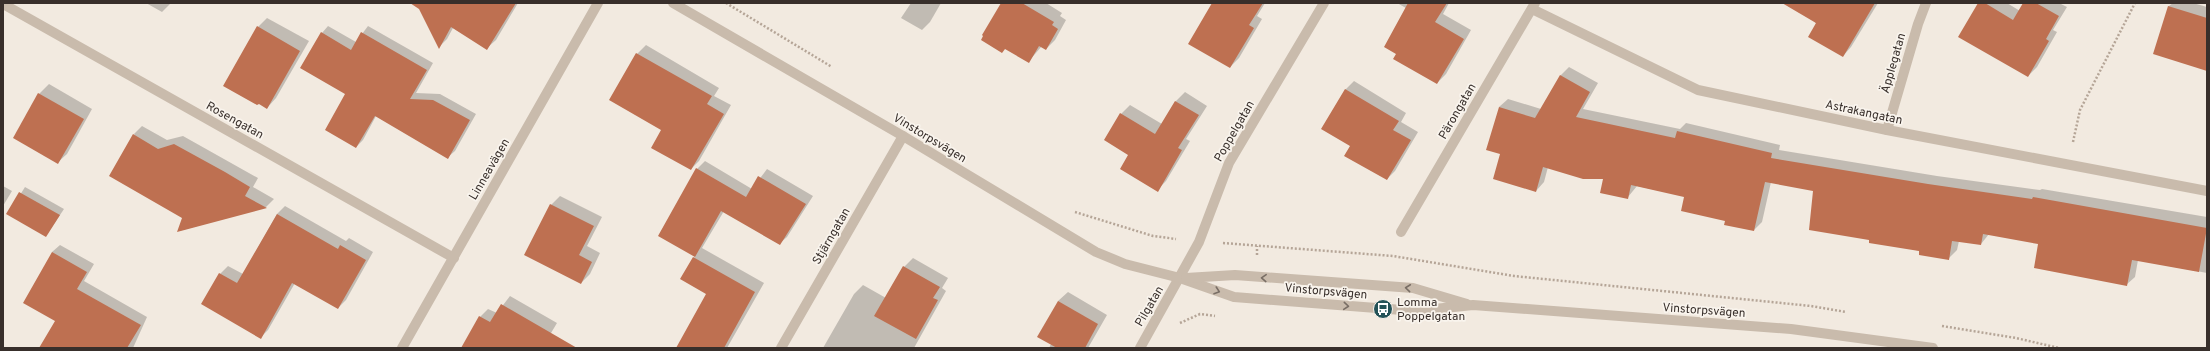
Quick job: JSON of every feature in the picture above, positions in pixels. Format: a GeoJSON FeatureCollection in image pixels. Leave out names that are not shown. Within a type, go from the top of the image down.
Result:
{"type":"FeatureCollection","features":[{"type":"Feature","properties":{"kind":"street","name":"Linneavägen"},"geometry":{"type":"LineString","coordinates":[[402,348],[598,3]]}},
{"type":"Feature","properties":{"kind":"street","name":"Vinstorpsvägen"},"geometry":{"type":"LineString","coordinates":[[673,3],[903,136],[1096,252],[1125,264],[1180,278],[1234,297],[1415,311],[1473,305],[1791,329],[1933,348]]}},
{"type":"Feature","properties":{"kind":"street","name":"Poppelgatan"},"geometry":{"type":"LineString","coordinates":[[1180,278],[1199,242],[1229,163],[1324,3]]}},
{"type":"Feature","properties":{"kind":"street","name":"Äpplegatan"},"geometry":{"type":"LineString","coordinates":[[1887,130],[1918,24],[1926,3]]}},
{"type":"Feature","properties":{"kind":"street","name":"Rosengatan"},"geometry":{"type":"LineString","coordinates":[[3,4],[454,258]]}},
{"type":"Feature","properties":{"kind":"street","name":"Astrakangatan"},"geometry":{"type":"LineString","coordinates":[[1534,6],[1698,90],[1887,130],[2207,191]]}},
{"type":"Feature","properties":{"kind":"street","name":"Pärongatan"},"geometry":{"type":"LineString","coordinates":[[1401,232],[1534,6]]}},
{"type":"Feature","properties":{"kind":"street","name":"Stjärngatan"},"geometry":{"type":"LineString","coordinates":[[781,348],[903,136]]}},
{"type":"Feature","properties":{"kind":"street","name":"Vinstorpsvägen"},"geometry":{"type":"LineString","coordinates":[[1180,278],[1235,275],[1414,288],[1473,305]]}},
{"type":"Feature","properties":{"kind":"street","name":"Pilgatan"},"geometry":{"type":"LineString","coordinates":[[1140,348],[1180,278]]}},
{"type":"Feature","properties":{"kind":"path"},"geometry":{"type":"LineString","coordinates":[[726,3],[836,69]]}},
{"type":"Feature","properties":{"kind":"path"},"geometry":{"type":"LineString","coordinates":[[2068,165],[2080,110],[2135,3]]}},
{"type":"Feature","properties":{"kind":"path"},"geometry":{"type":"LineString","coordinates":[[1068,210],[1153,236],[1199,242],[1393,256],[1514,276],[1811,306],[1850,312]]}},
{"type":"Feature","properties":{"kind":"path"},"geometry":{"type":"LineString","coordinates":[[1937,326],[2016,338],[2059,348]]}},
{"type":"Feature","properties":{"kind":"building"},"geometry":{"type":"Polygon","coordinates":[[[410,3],[516,3],[487,50],[451,27],[439,49],[419,9],[410,3]]]}},
{"type":"Feature","properties":{"kind":"building"},"geometry":{"type":"Polygon","coordinates":[[[1001,3],[1022,3],[1054,22],[1052,25],[1058,29],[1046,50],[1039,46],[1029,63],[1005,49],[1002,53],[981,40],[982,35],[1001,3]]]}},
{"type":"Feature","properties":{"kind":"building"},"geometry":{"type":"Polygon","coordinates":[[[1212,3],[1263,3],[1249,25],[1254,28],[1230,68],[1188,44],[1212,3]]]}},
{"type":"Feature","properties":{"kind":"building"},"geometry":{"type":"Polygon","coordinates":[[[1408,3],[1447,3],[1435,22],[1464,39],[1437,84],[1393,59],[1396,54],[1384,47],[1408,3]]]}},
{"type":"Feature","properties":{"kind":"building"},"geometry":{"type":"Polygon","coordinates":[[[1782,3],[1875,3],[1843,57],[1808,37],[1816,23],[1782,3]]]}},
{"type":"Feature","properties":{"kind":"building"},"geometry":{"type":"Polygon","coordinates":[[[1978,3],[1985,3],[2013,20],[2023,3],[2036,3],[2059,16],[2046,39],[2049,41],[2028,77],[1958,37],[1978,3]]]}},
{"type":"Feature","properties":{"kind":"building"},"geometry":{"type":"Polygon","coordinates":[[[2168,6],[2207,18],[2207,71],[2153,54],[2168,6]]]}},
{"type":"Feature","properties":{"kind":"building"},"geometry":{"type":"Polygon","coordinates":[[[257,26],[300,51],[267,109],[223,86],[257,26]]]}},
{"type":"Feature","properties":{"kind":"building"},"geometry":{"type":"Polygon","coordinates":[[[321,32],[351,50],[361,32],[427,70],[410,99],[433,100],[470,120],[448,159],[375,116],[356,148],[325,130],[345,94],[300,68],[321,32]]]}},
{"type":"Feature","properties":{"kind":"building"},"geometry":{"type":"Polygon","coordinates":[[[636,53],[712,96],[707,104],[724,114],[691,170],[651,148],[661,130],[609,100],[636,53]]]}},
{"type":"Feature","properties":{"kind":"building"},"geometry":{"type":"Polygon","coordinates":[[[1560,75],[1590,92],[1576,117],[1675,138],[1677,131],[1772,153],[1771,158],[1928,184],[2032,199],[2033,197],[2207,228],[2199,272],[2132,260],[2127,286],[2034,268],[2038,244],[1983,234],[1981,245],[1952,241],[1949,260],[1919,255],[1919,251],[1869,243],[1869,240],[1809,230],[1813,191],[1765,182],[1754,231],[1724,225],[1725,221],[1681,211],[1684,197],[1631,185],[1628,199],[1600,193],[1603,179],[1583,179],[1543,167],[1536,192],[1493,179],[1500,154],[1486,150],[1499,107],[1535,118],[1560,75]]]}},
{"type":"Feature","properties":{"kind":"building"},"geometry":{"type":"Polygon","coordinates":[[[1345,89],[1399,121],[1393,130],[1411,140],[1387,180],[1344,156],[1350,146],[1321,129],[1345,89]]]}},
{"type":"Feature","properties":{"kind":"building"},"geometry":{"type":"Polygon","coordinates":[[[38,93],[84,119],[58,164],[13,138],[38,93]]]}},
{"type":"Feature","properties":{"kind":"building"},"geometry":{"type":"Polygon","coordinates":[[[1175,101],[1199,115],[1178,148],[1182,150],[1158,192],[1120,169],[1128,155],[1104,140],[1120,113],[1155,134],[1175,101]]]}},
{"type":"Feature","properties":{"kind":"building"},"geometry":{"type":"Polygon","coordinates":[[[133,134],[158,149],[174,144],[225,172],[250,187],[245,196],[267,208],[177,232],[182,218],[109,176],[133,134]]]}},
{"type":"Feature","properties":{"kind":"building"},"geometry":{"type":"Polygon","coordinates":[[[696,168],[746,197],[758,176],[806,204],[780,245],[721,211],[695,257],[658,236],[696,168]]]}},
{"type":"Feature","properties":{"kind":"building"},"geometry":{"type":"Polygon","coordinates":[[[19,192],[60,215],[46,237],[6,214],[19,192]]]}},
{"type":"Feature","properties":{"kind":"building"},"geometry":{"type":"Polygon","coordinates":[[[550,204],[594,226],[579,255],[592,262],[581,284],[524,255],[550,204]]]}},
{"type":"Feature","properties":{"kind":"building"},"geometry":{"type":"Polygon","coordinates":[[[277,214],[338,249],[340,245],[366,260],[338,309],[292,283],[261,339],[201,304],[219,273],[237,283],[277,214]]]}},
{"type":"Feature","properties":{"kind":"building"},"geometry":{"type":"Polygon","coordinates":[[[52,252],[87,272],[77,289],[141,325],[127,348],[39,348],[55,321],[23,303],[52,252]]]}},
{"type":"Feature","properties":{"kind":"building"},"geometry":{"type":"Polygon","coordinates":[[[693,257],[755,292],[724,348],[676,348],[706,294],[680,279],[693,257]]]}},
{"type":"Feature","properties":{"kind":"building"},"geometry":{"type":"Polygon","coordinates":[[[903,266],[940,287],[933,298],[938,300],[916,339],[874,316],[903,266]]]}},
{"type":"Feature","properties":{"kind":"building"},"geometry":{"type":"Polygon","coordinates":[[[1058,301],[1098,324],[1085,348],[1057,348],[1037,337],[1058,301]]]}},
{"type":"Feature","properties":{"kind":"building"},"geometry":{"type":"Polygon","coordinates":[[[501,304],[577,348],[461,348],[479,316],[490,322],[501,304]]]}},
{"type":"Feature","properties":{"kind":"place","name":"Lomma Poppelgatan"},"geometry":{"type":"Point","coordinates":[1383,309]}}]}
